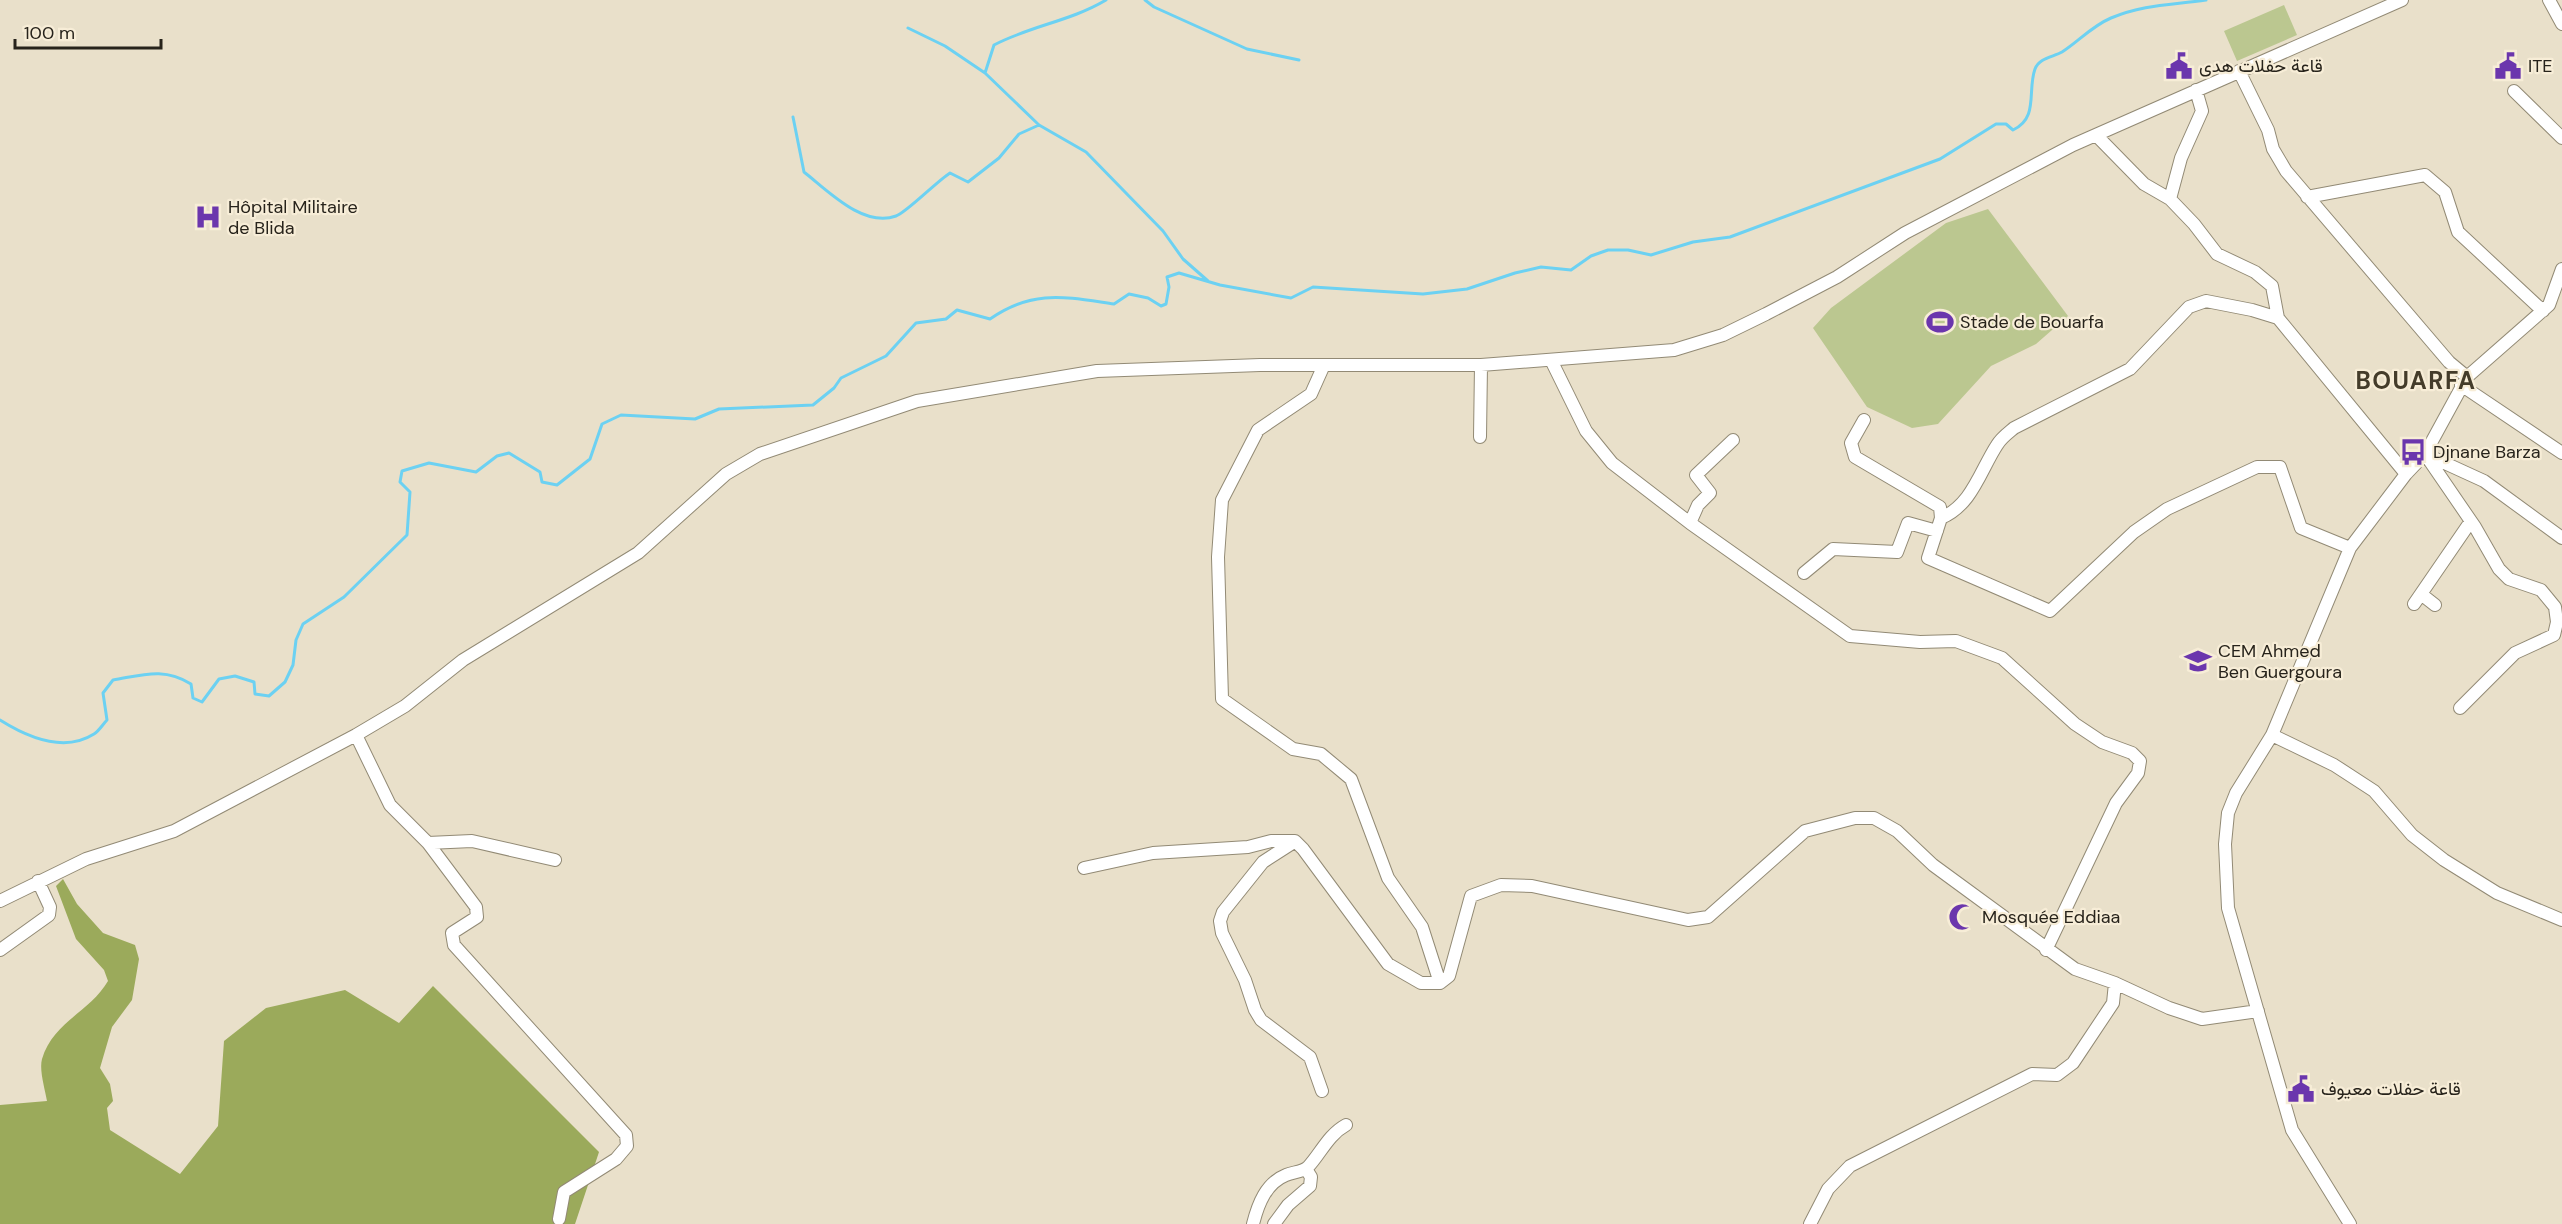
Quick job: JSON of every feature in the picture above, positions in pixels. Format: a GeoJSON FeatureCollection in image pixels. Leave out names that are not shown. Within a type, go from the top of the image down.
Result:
{"type":"FeatureCollection","features":[{"type":"Feature","properties":{"kind":"street"},"geometry":{"type":"LineString","coordinates":[[0,902],[38,880],[86,859],[174,831],[356,735],[405,706],[463,660],[638,553],[726,474],[760,454],[908,404],[1097,371],[1324,365],[1481,365],[1674,350],[1723,335],[1837,277],[1905,233],[2096,135],[2402,0]]}},
{"type":"Feature","properties":{"kind":"street"},"geometry":{"type":"LineString","coordinates":[[2548,0],[2562,24]]}},
{"type":"Feature","properties":{"kind":"street"},"geometry":{"type":"LineString","coordinates":[[2239,71],[2268,129],[2273,149],[2307,197],[2464,381],[2562,453]]}},
{"type":"Feature","properties":{"kind":"street"},"geometry":{"type":"LineString","coordinates":[[2170,200],[2181,158],[2202,111],[2196,90]]}},
{"type":"Feature","properties":{"kind":"street"},"geometry":{"type":"LineString","coordinates":[[2514,91],[2562,138]]}},
{"type":"Feature","properties":{"kind":"street"},"geometry":{"type":"LineString","coordinates":[[2096,135],[2144,184],[2170,200],[2194,224],[2217,254],[2255,272],[2272,286],[2278,318],[2406,474]]}},
{"type":"Feature","properties":{"kind":"street"},"geometry":{"type":"LineString","coordinates":[[2307,197],[2425,175],[2445,192],[2458,232],[2543,312]]}},
{"type":"Feature","properties":{"kind":"street"},"geometry":{"type":"LineString","coordinates":[[2350,1224],[2292,1130],[2228,908],[2225,844],[2228,813],[2236,793],[2272,735],[2350,548],[2406,474],[2425,454],[2464,381],[2543,312],[2549,304],[2562,269]]}},
{"type":"Feature","properties":{"kind":"street"},"geometry":{"type":"LineString","coordinates":[[1804,573],[1833,549],[1897,552],[1908,523],[1939,524],[1956,512],[1981,476],[1998,443],[2014,428],[2130,369],[2190,307],[2206,301],[2252,310],[2278,318]]}},
{"type":"Feature","properties":{"kind":"street"},"geometry":{"type":"LineString","coordinates":[[1551,360],[1586,431],[1612,463],[1690,523],[1850,636],[1920,642],[1956,641],[2002,658],[2075,724],[2102,742],[2132,753],[2140,761],[2138,773],[2116,803],[2046,950]]}},
{"type":"Feature","properties":{"kind":"street"},"geometry":{"type":"LineString","coordinates":[[1324,365],[1311,394],[1258,430],[1222,500],[1218,557],[1222,699],[1293,749],[1321,754],[1351,779],[1388,878],[1422,927],[1440,983]]}},
{"type":"Feature","properties":{"kind":"street"},"geometry":{"type":"LineString","coordinates":[[1480,437],[1481,365]]}},
{"type":"Feature","properties":{"kind":"street"},"geometry":{"type":"LineString","coordinates":[[1864,420],[1851,443],[1855,457],[1940,507],[1939,524],[1928,558],[2050,611],[2134,532],[2167,508],[2257,467],[2280,467],[2301,528],[2350,548]]}},
{"type":"Feature","properties":{"kind":"street"},"geometry":{"type":"LineString","coordinates":[[1690,523],[1698,505],[1710,493],[1696,475],[1733,440]]}},
{"type":"Feature","properties":{"kind":"street"},"geometry":{"type":"LineString","coordinates":[[2425,454],[2471,521],[2499,569],[2510,579],[2541,590],[2555,607],[2557,622],[2554,635],[2515,653],[2460,708]]}},
{"type":"Feature","properties":{"kind":"street"},"geometry":{"type":"LineString","coordinates":[[2425,454],[2484,481],[2562,538]]}},
{"type":"Feature","properties":{"kind":"street"},"geometry":{"type":"LineString","coordinates":[[2435,605],[2417,599],[2471,521]]}},
{"type":"Feature","properties":{"kind":"street"},"geometry":{"type":"LineString","coordinates":[[356,735],[390,805],[428,843],[476,907],[477,917],[452,933],[454,945],[627,1135],[627,1146],[616,1159],[564,1192],[559,1219]]}},
{"type":"Feature","properties":{"kind":"street"},"geometry":{"type":"LineString","coordinates":[[2272,735],[2334,765],[2374,791],[2412,835],[2444,860],[2497,893],[2553,914],[2562,920]]}},
{"type":"Feature","properties":{"kind":"street"},"geometry":{"type":"LineString","coordinates":[[1084,868],[1153,853],[1248,847],[1271,841],[1295,841],[1388,964],[1421,983],[1440,983],[1449,976],[1471,896],[1501,885],[1532,886],[1688,920],[1708,917],[1805,831],[1855,818],[1874,818],[1897,831],[1933,865],[2046,950],[2075,969],[2115,983],[2169,1008],[2202,1019],[2258,1011]]}},
{"type":"Feature","properties":{"kind":"street"},"geometry":{"type":"LineString","coordinates":[[428,843],[472,841],[555,860]]}},
{"type":"Feature","properties":{"kind":"street"},"geometry":{"type":"LineString","coordinates":[[1295,841],[1273,853],[1263,862],[1223,912],[1220,921],[1222,933],[1241,971],[1255,1010],[1262,1020],[1310,1057],[1322,1091]]}},
{"type":"Feature","properties":{"kind":"street"},"geometry":{"type":"LineString","coordinates":[[0,950],[49,915],[50,907],[38,880]]}},
{"type":"Feature","properties":{"kind":"street"},"geometry":{"type":"LineString","coordinates":[[1810,1224],[1828,1189],[1850,1166],[2032,1074],[2057,1075],[2073,1063],[2113,1003],[2115,983]]}},
{"type":"Feature","properties":{"kind":"street"},"geometry":{"type":"LineString","coordinates":[[1253,1224],[1264,1194],[1272,1183],[1285,1175],[1306,1169],[1334,1132],[1346,1125]]}},
{"type":"Feature","properties":{"kind":"street"},"geometry":{"type":"LineString","coordinates":[[1274,1224],[1288,1205],[1310,1186],[1311,1178],[1306,1169]]}},
{"type":"Feature","properties":{"kind":"green space"},"geometry":{"type":"Polygon","coordinates":[[[2284,5],[2297,35],[2237,61],[2224,31],[2284,5]]]}},
{"type":"Feature","properties":{"kind":"green space","name":"Stade de Bouarfa"},"geometry":{"type":"Polygon","coordinates":[[[1988,209],[2068,316],[2036,344],[1991,366],[1938,424],[1912,428],[1867,407],[1813,328],[1831,308],[1946,223],[1988,209]]]}},
{"type":"Feature","properties":{"kind":"green space"},"geometry":{"type":"Polygon","coordinates":[[[63,879],[77,904],[103,933],[135,945],[139,959],[132,1000],[112,1027],[100,1068],[110,1084],[113,1101],[107,1108],[110,1130],[180,1174],[218,1126],[224,1041],[266,1008],[345,990],[399,1023],[433,986],[599,1152],[575,1224],[0,1224],[0,1105],[47,1101],[41,1069],[47,1046],[63,1026],[92,1001],[108,981],[104,970],[76,939],[56,886],[63,879]]]}},
{"type":"Feature","properties":{"kind":"waterway"},"geometry":{"type":"LineString","coordinates":[[985,73],[994,45],[1079,13],[1106,0]]}},
{"type":"Feature","properties":{"kind":"waterway"},"geometry":{"type":"LineString","coordinates":[[1145,0],[1154,7],[1247,49],[1299,60]]}},
{"type":"Feature","properties":{"kind":"waterway"},"geometry":{"type":"LineString","coordinates":[[0,720],[22,732],[46,740],[58,742],[82,740],[96,733],[107,720],[103,693],[113,680],[153,674],[172,676],[191,684],[193,698],[202,702],[219,679],[235,676],[254,682],[255,694],[269,696],[285,682],[293,665],[296,640],[303,624],[344,597],[407,535],[410,492],[400,482],[402,471],[429,463],[476,472],[497,456],[509,453],[540,472],[542,482],[557,485],[590,459],[602,424],[621,415],[695,419],[719,409],[813,405],[834,388],[841,378],[886,356],[916,323],[946,319],[957,310],[990,319],[1006,309],[1035,299],[1065,298],[1114,304],[1129,294],[1148,298],[1161,306],[1166,304],[1169,287],[1167,277],[1179,273],[1220,285],[1291,298],[1313,287],[1423,294],[1467,289],[1541,267],[1571,270],[1591,256],[1608,250],[1628,250],[1651,255],[1693,242],[1730,237],[1940,159],[1996,124],[2006,124],[2013,130],[2026,118],[2031,103],[2035,69],[2043,60],[2062,52],[2104,21],[2123,13],[2147,7],[2206,0]]}},
{"type":"Feature","properties":{"kind":"waterway"},"geometry":{"type":"LineString","coordinates":[[908,28],[945,46],[985,73],[1039,125],[1086,152],[1163,231],[1183,259],[1208,281]]}},
{"type":"Feature","properties":{"kind":"waterway"},"geometry":{"type":"LineString","coordinates":[[793,117],[804,172],[858,212],[871,217],[884,218],[901,214],[950,173],[968,182],[999,158],[1019,134],[1039,125]]}},
{"type":"Feature","properties":{"kind":"place","name":"قاعة حفلات هدى"},"geometry":{"type":"Point","coordinates":[2179,66]}},
{"type":"Feature","properties":{"kind":"place","name":"ITE"},"geometry":{"type":"Point","coordinates":[2508,66]}},
{"type":"Feature","properties":{"kind":"place","name":"Hôpital Militaire de Blida"},"geometry":{"type":"Point","coordinates":[208,217]}},
{"type":"Feature","properties":{"kind":"place","name":"Stade de Bouarfa"},"geometry":{"type":"Point","coordinates":[1940,322]}},
{"type":"Feature","properties":{"kind":"place","name":"Djnane Barza"},"geometry":{"type":"Point","coordinates":[2413,452]}},
{"type":"Feature","properties":{"kind":"place","name":"CEM Ahmed Ben Guergoura"},"geometry":{"type":"Point","coordinates":[2198,661]}},
{"type":"Feature","properties":{"kind":"place","name":"Mosquée Eddiaa"},"geometry":{"type":"Point","coordinates":[1962,917]}},
{"type":"Feature","properties":{"kind":"place","name":"قاعة حفلات معيوف"},"geometry":{"type":"Point","coordinates":[2301,1089]}},
{"type":"Feature","properties":{"kind":"district","name":"BOUARFA"},"geometry":{"type":"Point","coordinates":[2416,381]}}]}
